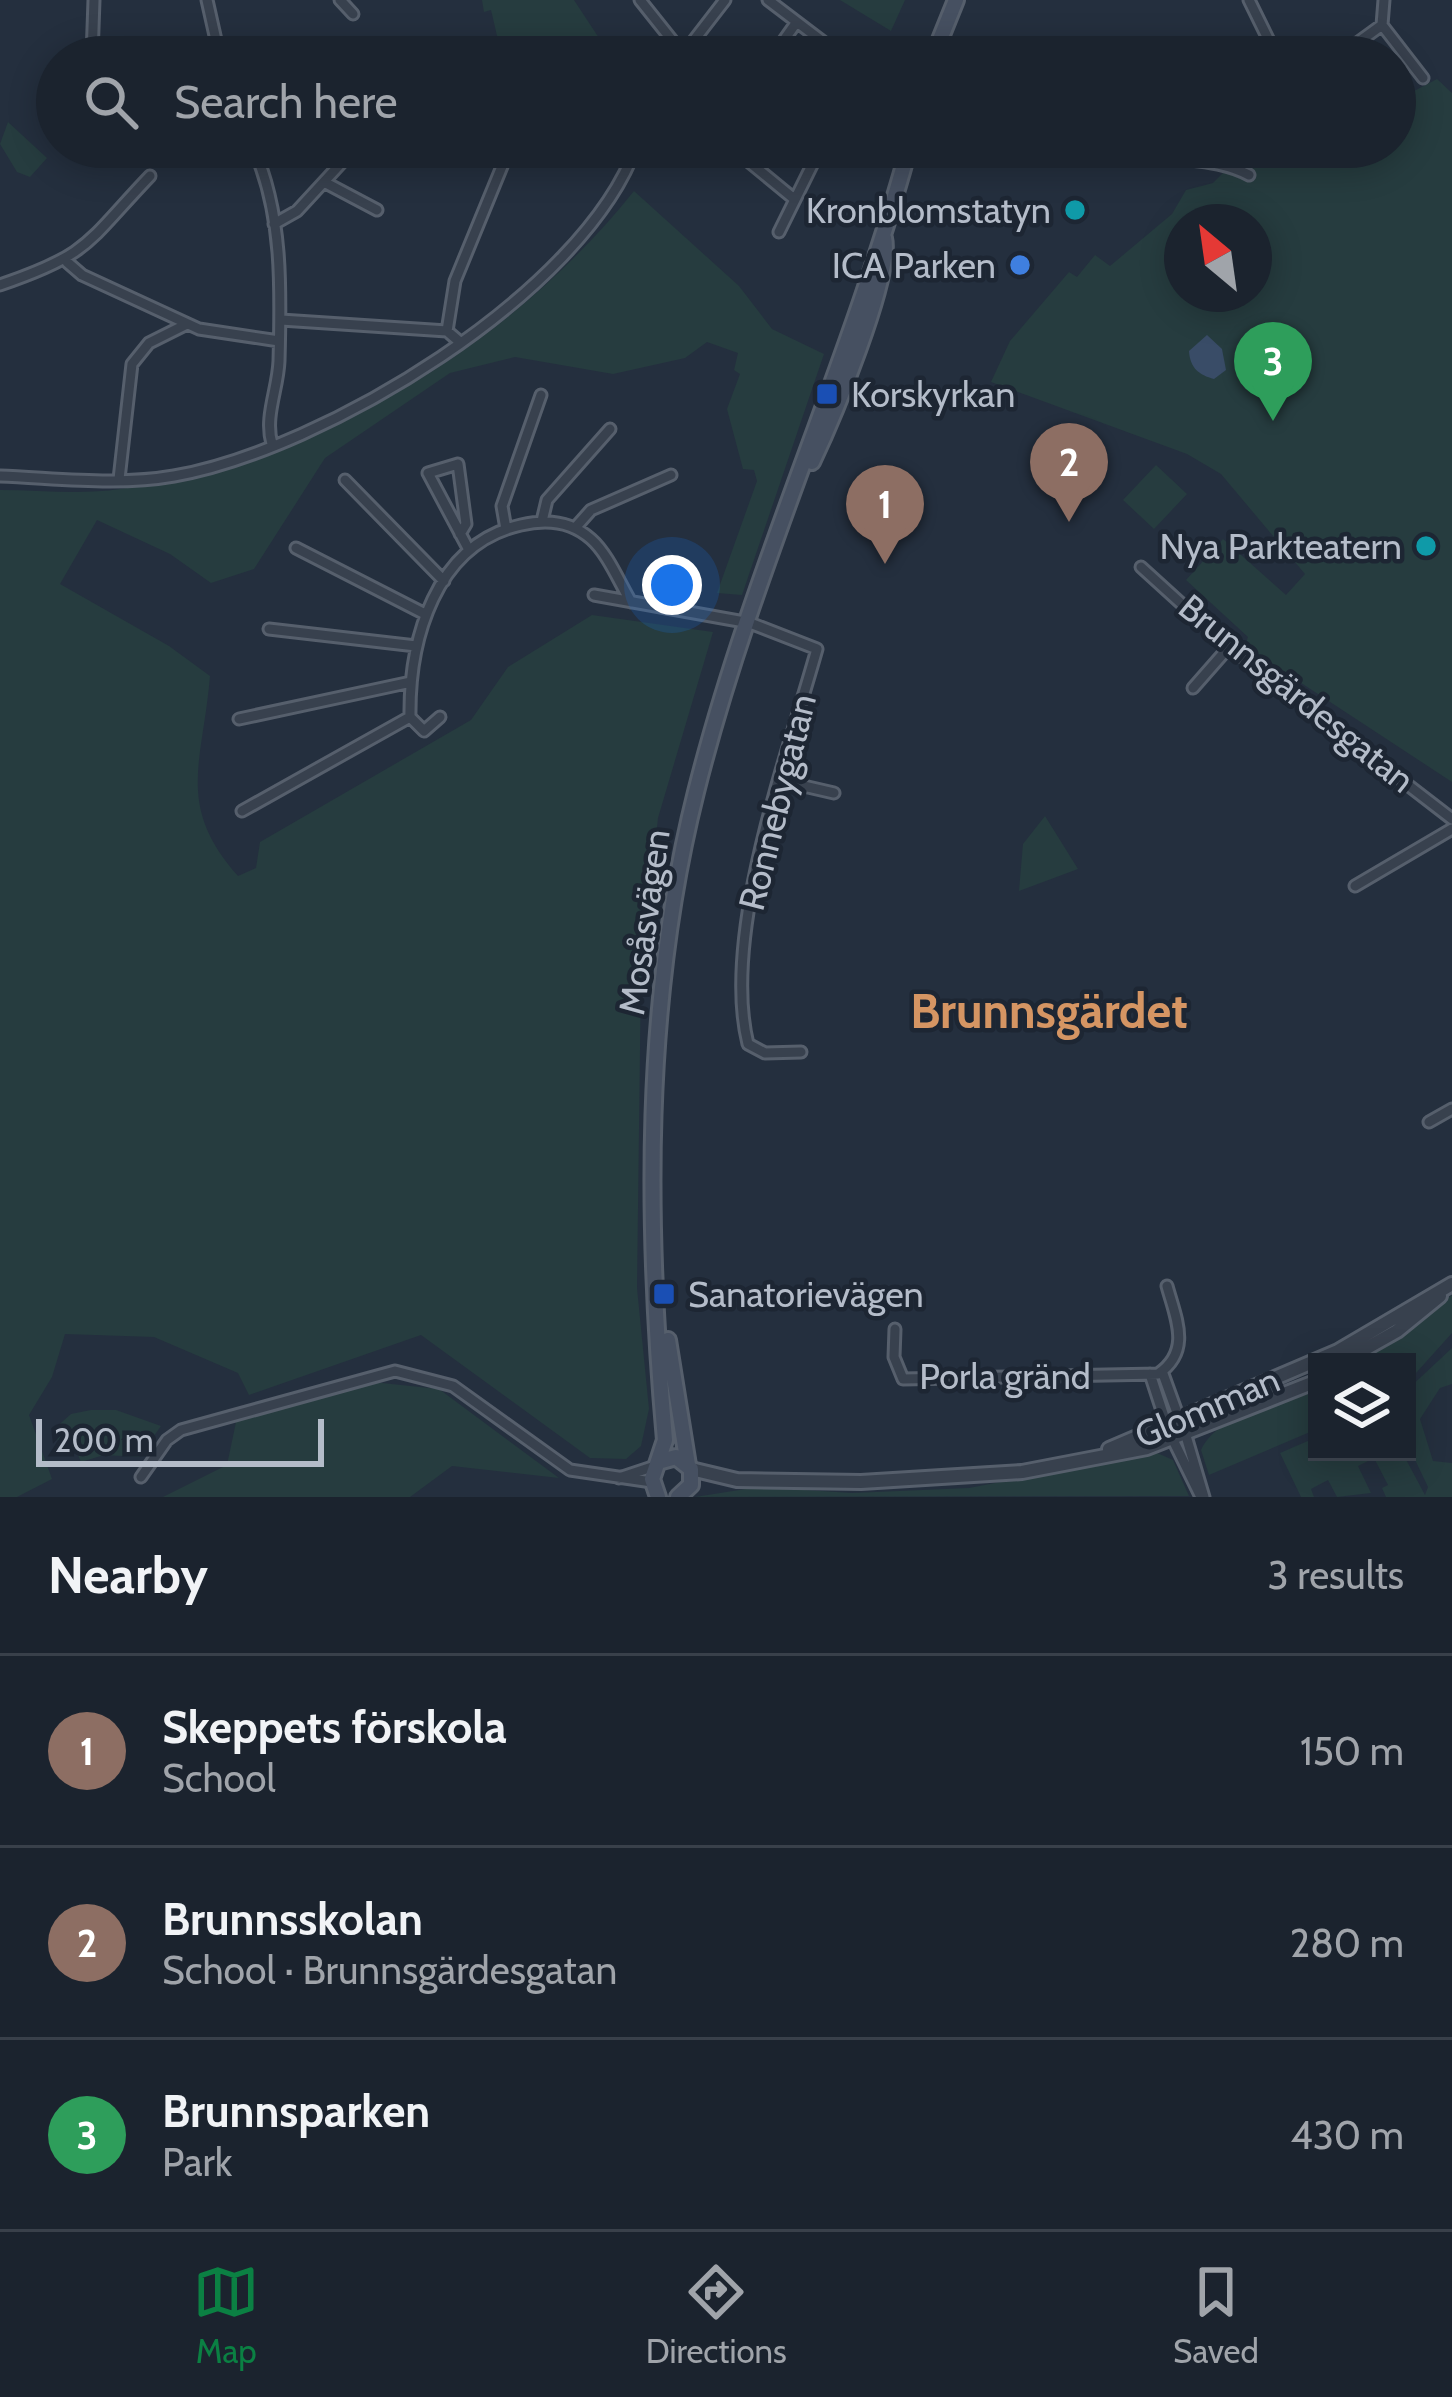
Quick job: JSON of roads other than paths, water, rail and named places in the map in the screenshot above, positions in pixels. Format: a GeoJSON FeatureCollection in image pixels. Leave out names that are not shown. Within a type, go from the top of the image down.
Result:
{"type":"FeatureCollection","features":[{"type":"Feature","properties":{"kind":"main road"},"geometry":{"type":"LineString","coordinates":[[942,36],[956,0]]}},
{"type":"Feature","properties":{"kind":"main road","name":"Mosåsvägen"},"geometry":{"type":"LineString","coordinates":[[658,1491],[666,1380],[657,1239],[655,1063],[668,938],[696,793],[884,238],[903,168]]}},
{"type":"Feature","properties":{"kind":"main road","name":"Mosåsvägen"},"geometry":{"type":"LineString","coordinates":[[666,1380],[689,1467]]}},
{"type":"Feature","properties":{"kind":"main road"},"geometry":{"type":"LineString","coordinates":[[657,1464],[676,1457],[689,1467],[683,1495]]}},
{"type":"Feature","properties":{"kind":"street"},"geometry":{"type":"LineString","coordinates":[[93,36],[94,0]]}},
{"type":"Feature","properties":{"kind":"street"},"geometry":{"type":"LineString","coordinates":[[207,0],[215,36]]}},
{"type":"Feature","properties":{"kind":"street"},"geometry":{"type":"LineString","coordinates":[[340,0],[353,14]]}},
{"type":"Feature","properties":{"kind":"street"},"geometry":{"type":"LineString","coordinates":[[640,0],[667,36]]}},
{"type":"Feature","properties":{"kind":"street"},"geometry":{"type":"LineString","coordinates":[[697,36],[725,0]]}},
{"type":"Feature","properties":{"kind":"street"},"geometry":{"type":"LineString","coordinates":[[768,0],[814,36]]}},
{"type":"Feature","properties":{"kind":"street"},"geometry":{"type":"LineString","coordinates":[[1249,0],[1267,36]]}},
{"type":"Feature","properties":{"kind":"street"},"geometry":{"type":"LineString","coordinates":[[1384,0],[1382,25],[1391,36]]}},
{"type":"Feature","properties":{"kind":"street"},"geometry":{"type":"LineString","coordinates":[[787,36],[796,23]]}},
{"type":"Feature","properties":{"kind":"street"},"geometry":{"type":"LineString","coordinates":[[1367,36],[1382,25]]}},
{"type":"Feature","properties":{"kind":"street"},"geometry":{"type":"LineString","coordinates":[[1416,69],[1423,78]]}},
{"type":"Feature","properties":{"kind":"street"},"geometry":{"type":"LineString","coordinates":[[259,168],[274,224],[281,320],[268,432],[272,444]]}},
{"type":"Feature","properties":{"kind":"street"},"geometry":{"type":"LineString","coordinates":[[274,224],[291,217],[337,168]]}},
{"type":"Feature","properties":{"kind":"street"},"geometry":{"type":"LineString","coordinates":[[447,331],[455,281],[501,168]]}},
{"type":"Feature","properties":{"kind":"street"},"geometry":{"type":"LineString","coordinates":[[0,476],[174,476],[272,444],[378,393],[461,343],[526,295],[587,234],[628,168]]}},
{"type":"Feature","properties":{"kind":"street"},"geometry":{"type":"LineString","coordinates":[[757,168],[793,198]]}},
{"type":"Feature","properties":{"kind":"street"},"geometry":{"type":"LineString","coordinates":[[779,232],[809,168]]}},
{"type":"Feature","properties":{"kind":"street"},"geometry":{"type":"LineString","coordinates":[[1234,168],[1249,175]]}},
{"type":"Feature","properties":{"kind":"street"},"geometry":{"type":"LineString","coordinates":[[0,285],[68,262],[92,243],[150,176]]}},
{"type":"Feature","properties":{"kind":"street"},"geometry":{"type":"LineString","coordinates":[[324,182],[377,209]]}},
{"type":"Feature","properties":{"kind":"street"},"geometry":{"type":"LineString","coordinates":[[68,262],[82,275],[187,324],[234,338],[279,341]]}},
{"type":"Feature","properties":{"kind":"street"},"geometry":{"type":"LineString","coordinates":[[281,320],[447,331],[461,343]]}},
{"type":"Feature","properties":{"kind":"street"},"geometry":{"type":"LineString","coordinates":[[118,479],[133,364],[149,344],[187,324]]}},
{"type":"Feature","properties":{"kind":"street"},"geometry":{"type":"LineString","coordinates":[[506,529],[502,506],[542,395]]}},
{"type":"Feature","properties":{"kind":"street"},"geometry":{"type":"LineString","coordinates":[[542,521],[547,500],[610,429]]}},
{"type":"Feature","properties":{"kind":"street"},"geometry":{"type":"LineString","coordinates":[[460,534],[466,524],[458,464],[428,473],[460,534],[469,550]]}},
{"type":"Feature","properties":{"kind":"street"},"geometry":{"type":"LineString","coordinates":[[575,528],[591,510],[671,475]]}},
{"type":"Feature","properties":{"kind":"street"},"geometry":{"type":"LineString","coordinates":[[344,480],[444,580]]}},
{"type":"Feature","properties":{"kind":"street"},"geometry":{"type":"LineString","coordinates":[[440,717],[424,731],[410,717],[416,646],[425,614],[444,580],[469,550],[506,529],[542,521],[575,528],[596,544],[631,602]]}},
{"type":"Feature","properties":{"kind":"street"},"geometry":{"type":"LineString","coordinates":[[296,548],[425,614]]}},
{"type":"Feature","properties":{"kind":"street","name":"Brunnsgärdesgatan"},"geometry":{"type":"LineString","coordinates":[[1142,567],[1229,647],[1452,819]]}},
{"type":"Feature","properties":{"kind":"street"},"geometry":{"type":"LineString","coordinates":[[594,596],[751,623]]}},
{"type":"Feature","properties":{"kind":"street","name":"Ronnebygatan"},"geometry":{"type":"LineString","coordinates":[[751,623],[817,649],[746,915],[746,1032],[754,1050],[801,1052]]}},
{"type":"Feature","properties":{"kind":"street"},"geometry":{"type":"LineString","coordinates":[[268,628],[416,646]]}},
{"type":"Feature","properties":{"kind":"street"},"geometry":{"type":"LineString","coordinates":[[1193,688],[1229,647]]}},
{"type":"Feature","properties":{"kind":"street"},"geometry":{"type":"LineString","coordinates":[[238,719],[412,682]]}},
{"type":"Feature","properties":{"kind":"street"},"geometry":{"type":"LineString","coordinates":[[242,811],[410,717]]}},
{"type":"Feature","properties":{"kind":"street"},"geometry":{"type":"LineString","coordinates":[[782,781],[834,793]]}},
{"type":"Feature","properties":{"kind":"street"},"geometry":{"type":"LineString","coordinates":[[1355,886],[1452,829]]}},
{"type":"Feature","properties":{"kind":"street"},"geometry":{"type":"LineString","coordinates":[[1429,1122],[1452,1109]]}},
{"type":"Feature","properties":{"kind":"street","name":"Glomman"},"geometry":{"type":"LineString","coordinates":[[1358,1353],[1397,1331],[1452,1285]]}},
{"type":"Feature","properties":{"kind":"street","name":"Glomman"},"geometry":{"type":"LineString","coordinates":[[1176,1431],[1351,1345],[1452,1285]]}},
{"type":"Feature","properties":{"kind":"street"},"geometry":{"type":"LineString","coordinates":[[1167,1286],[1181,1337],[1177,1354],[1156,1373],[1203,1497]]}},
{"type":"Feature","properties":{"kind":"street","name":"Porla gränd"},"geometry":{"type":"LineString","coordinates":[[895,1329],[894,1357],[903,1378],[1156,1373]]}},
{"type":"Feature","properties":{"kind":"street"},"geometry":{"type":"LineString","coordinates":[[141,1477],[167,1439],[181,1430],[349,1379],[395,1371],[453,1386],[545,1456],[588,1477],[658,1491]]}},
{"type":"Feature","properties":{"kind":"street","name":"Glomman"},"geometry":{"type":"LineString","coordinates":[[689,1467],[737,1480],[912,1482],[1085,1459],[1308,1385]]}},
{"type":"Feature","properties":{"kind":"street"},"geometry":{"type":"LineString","coordinates":[[614,1480],[657,1464]]}},
{"type":"Feature","properties":{"kind":"street"},"geometry":{"type":"LineString","coordinates":[[613,1497],[614,1480]]}},
{"type":"Feature","properties":{"kind":"street","name":"Glomman"},"geometry":{"type":"LineString","coordinates":[[683,1495],[737,1480]]}},
{"type":"Feature","properties":{"kind":"water"},"geometry":{"type":"Polygon","coordinates":[[[1207,335],[1222,349],[1226,370],[1214,379],[1196,370],[1189,351],[1207,335]]]}},
{"type":"Feature","properties":{"kind":"place","name":"Kronblomstatyn"},"geometry":{"type":"Point","coordinates":[1075,210]}},
{"type":"Feature","properties":{"kind":"place","name":"ICA Parken"},"geometry":{"type":"Point","coordinates":[1020,265]}},
{"type":"Feature","properties":{"kind":"place","name":"Korskyrkan"},"geometry":{"type":"Point","coordinates":[827,394]}},
{"type":"Feature","properties":{"kind":"place","name":"Brunnsparken"},"geometry":{"type":"Point","coordinates":[1273,421]}},
{"type":"Feature","properties":{"kind":"place","name":"Brunnsskolan"},"geometry":{"type":"Point","coordinates":[1069,522]}},
{"type":"Feature","properties":{"kind":"place","name":"Nya Parkteatern"},"geometry":{"type":"Point","coordinates":[1426,546]}},
{"type":"Feature","properties":{"kind":"place","name":"Skeppets förskola"},"geometry":{"type":"Point","coordinates":[885,564]}},
{"type":"Feature","properties":{"kind":"place","name":"Sanatorievägen"},"geometry":{"type":"Point","coordinates":[664,1294]}},
{"type":"Feature","properties":{"kind":"district","name":"Brunnsgärdet"},"geometry":{"type":"Point","coordinates":[1049,1011]}}]}
